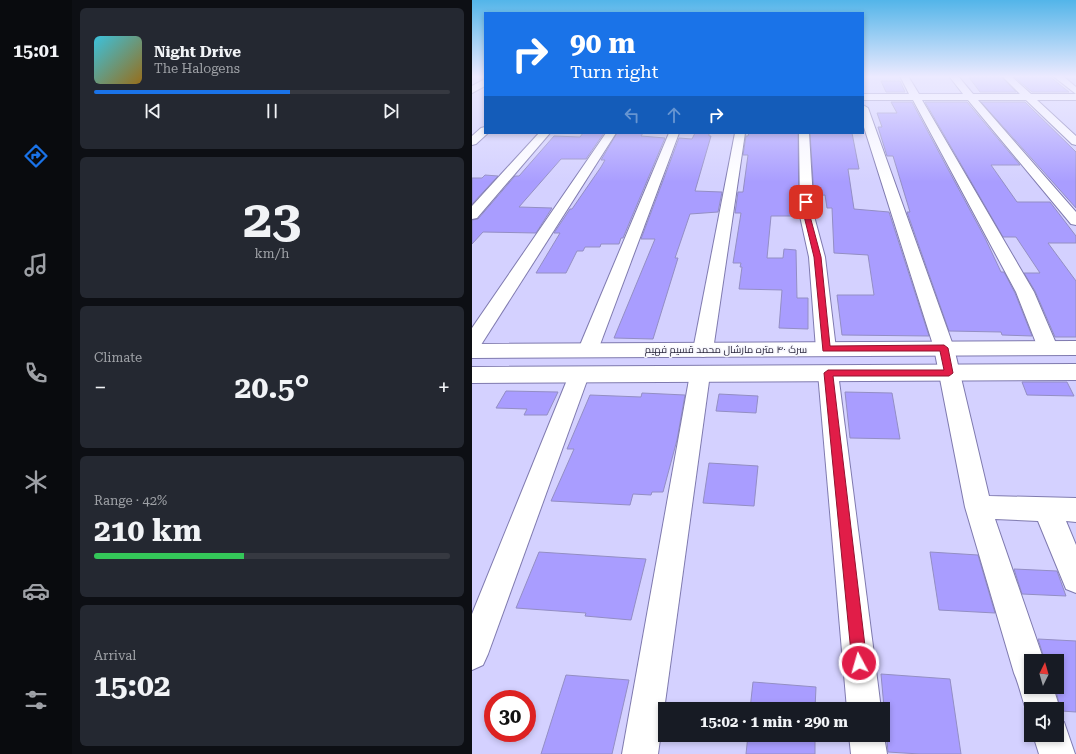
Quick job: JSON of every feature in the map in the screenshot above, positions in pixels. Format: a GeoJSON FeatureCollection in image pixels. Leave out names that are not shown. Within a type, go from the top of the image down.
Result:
{"type":"FeatureCollection","features":[{"type":"Feature","properties":{"kind":"street"},"geometry":{"type":"LineString","coordinates":[[864,111],[946,361],[978,507],[1025,654]]}},
{"type":"Feature","properties":{"kind":"street"},"geometry":{"type":"LineString","coordinates":[[923,111],[1025,292],[1048,348]]}},
{"type":"Feature","properties":{"kind":"street"},"geometry":{"type":"LineString","coordinates":[[984,111],[1076,221]]}},
{"type":"Feature","properties":{"kind":"street"},"geometry":{"type":"LineString","coordinates":[[1044,111],[1076,142]]}},
{"type":"Feature","properties":{"kind":"street"},"geometry":{"type":"LineString","coordinates":[[472,142],[484,131]]}},
{"type":"Feature","properties":{"kind":"street"},"geometry":{"type":"LineString","coordinates":[[472,215],[544,134]]}},
{"type":"Feature","properties":{"kind":"street"},"geometry":{"type":"LineString","coordinates":[[472,343],[610,134]]}},
{"type":"Feature","properties":{"kind":"street"},"geometry":{"type":"LineString","coordinates":[[588,350],[674,134]]}},
{"type":"Feature","properties":{"kind":"street"},"geometry":{"type":"LineString","coordinates":[[640,754],[740,134]]}},
{"type":"Feature","properties":{"kind":"street"},"geometry":{"type":"LineString","coordinates":[[804,134],[807,216],[817,257],[863,702]]}},
{"type":"Feature","properties":{"kind":"street","name":"سرک ۴۰ متره مارشال محمد قسیم فهیم"},"geometry":{"type":"LineString","coordinates":[[946,361],[1048,348],[1076,348]]}},
{"type":"Feature","properties":{"kind":"street","name":"سرک ۴۰ متره مارشال محمد قسیم فهیم"},"geometry":{"type":"LineString","coordinates":[[472,351],[588,350],[702,362]]}},
{"type":"Feature","properties":{"kind":"street","name":"سرک ۴۰ متره مارشال محمد قسیم فهیم"},"geometry":{"type":"LineString","coordinates":[[472,375],[579,375],[702,362],[827,361],[946,361],[1076,372]]}},
{"type":"Feature","properties":{"kind":"street"},"geometry":{"type":"LineString","coordinates":[[472,654],[579,375]]}},
{"type":"Feature","properties":{"kind":"street"},"geometry":{"type":"LineString","coordinates":[[978,507],[1076,510]]}},
{"type":"Feature","properties":{"kind":"street"},"geometry":{"type":"LineString","coordinates":[[1047,509],[1076,579]]}},
{"type":"Feature","properties":{"kind":"street"},"geometry":{"type":"LineString","coordinates":[[868,742],[869,754]]}},
{"type":"Feature","properties":{"kind":"street"},"geometry":{"type":"LineString","coordinates":[[1053,742],[1057,754]]}},
{"type":"Feature","properties":{"kind":"building"},"geometry":{"type":"Polygon","coordinates":[[[896,111],[917,111],[985,238],[1001,272],[1004,272],[1015,293],[1032,336],[1002,335],[1001,332],[949,331],[907,212],[910,212],[893,156],[887,156],[878,127],[882,127],[877,113],[897,113],[896,111]]]}},
{"type":"Feature","properties":{"kind":"building"},"geometry":{"type":"Polygon","coordinates":[[[930,111],[975,111],[1020,165],[991,165],[1017,202],[1050,202],[1076,236],[1076,243],[1048,243],[1076,281],[1076,337],[1055,337],[1035,291],[1024,273],[1040,273],[1016,237],[1003,237],[930,111]]]}},
{"type":"Feature","properties":{"kind":"building"},"geometry":{"type":"Polygon","coordinates":[[[989,111],[1034,111],[1076,152],[1076,208],[989,111]]]}},
{"type":"Feature","properties":{"kind":"building"},"geometry":{"type":"Polygon","coordinates":[[[582,134],[603,134],[586,159],[561,159],[519,207],[552,208],[536,233],[483,232],[472,244],[472,220],[478,219],[515,176],[519,176],[554,136],[580,137],[582,134]]]}},
{"type":"Feature","properties":{"kind":"building"},"geometry":{"type":"Polygon","coordinates":[[[616,134],[642,134],[641,136],[665,138],[623,238],[621,238],[619,244],[601,244],[600,247],[585,247],[583,251],[577,251],[566,273],[536,273],[560,233],[554,233],[605,160],[601,160],[616,134]]]}},
{"type":"Feature","properties":{"kind":"building"},"geometry":{"type":"Polygon","coordinates":[[[694,134],[709,134],[709,136],[711,136],[695,191],[722,192],[718,212],[690,214],[675,258],[678,258],[653,339],[614,338],[655,239],[641,239],[679,138],[692,139],[694,134]]]}},
{"type":"Feature","properties":{"kind":"building"},"geometry":{"type":"Polygon","coordinates":[[[749,134],[798,134],[799,216],[771,216],[767,258],[783,258],[784,249],[796,250],[797,298],[808,298],[808,329],[779,328],[782,290],[739,289],[742,267],[740,267],[741,263],[733,263],[741,213],[735,213],[738,192],[743,192],[748,155],[743,155],[746,136],[748,136],[749,134]]]}},
{"type":"Feature","properties":{"kind":"building"},"geometry":{"type":"Polygon","coordinates":[[[810,134],[852,134],[859,169],[848,169],[854,209],[889,212],[929,336],[842,335],[837,295],[874,295],[868,255],[834,253],[832,208],[827,208],[825,195],[814,196],[810,134]]]}},
{"type":"Feature","properties":{"kind":"building"},"geometry":{"type":"Polygon","coordinates":[[[485,175],[498,176],[472,204],[472,178],[482,178],[485,175]]]}},
{"type":"Feature","properties":{"kind":"building"},"geometry":{"type":"Polygon","coordinates":[[[1022,382],[1067,382],[1074,396],[1027,395],[1022,382]]]}},
{"type":"Feature","properties":{"kind":"building"},"geometry":{"type":"Polygon","coordinates":[[[506,391],[558,392],[547,415],[524,415],[527,409],[496,408],[506,391]]]}},
{"type":"Feature","properties":{"kind":"building"},"geometry":{"type":"Polygon","coordinates":[[[845,392],[892,393],[900,439],[850,438],[845,392]]]}},
{"type":"Feature","properties":{"kind":"building"},"geometry":{"type":"Polygon","coordinates":[[[642,393],[685,395],[677,440],[663,492],[652,492],[651,495],[633,494],[630,505],[551,501],[574,449],[567,449],[590,395],[641,397],[642,393]]]}},
{"type":"Feature","properties":{"kind":"building"},"geometry":{"type":"Polygon","coordinates":[[[719,394],[758,396],[756,413],[716,411],[719,394]]]}},
{"type":"Feature","properties":{"kind":"building"},"geometry":{"type":"Polygon","coordinates":[[[709,463],[758,466],[754,506],[703,503],[709,463]]]}},
{"type":"Feature","properties":{"kind":"building"},"geometry":{"type":"Polygon","coordinates":[[[539,552],[646,559],[631,620],[585,616],[586,613],[516,608],[539,552]]]}},
{"type":"Feature","properties":{"kind":"building"},"geometry":{"type":"Polygon","coordinates":[[[930,552],[978,555],[995,613],[939,610],[930,552]]]}},
{"type":"Feature","properties":{"kind":"building"},"geometry":{"type":"Polygon","coordinates":[[[1014,569],[1057,571],[1066,596],[1022,594],[1014,569]]]}},
{"type":"Feature","properties":{"kind":"building"},"geometry":{"type":"Polygon","coordinates":[[[1038,639],[1076,641],[1076,712],[1064,711],[1064,702],[1059,702],[1057,694],[1064,694],[1064,654],[1043,654],[1038,639]]]}},
{"type":"Feature","properties":{"kind":"building"},"geometry":{"type":"Polygon","coordinates":[[[881,674],[950,679],[961,754],[888,752],[887,742],[890,742],[890,702],[884,702],[881,674]]]}},
{"type":"Feature","properties":{"kind":"building"},"geometry":{"type":"Polygon","coordinates":[[[566,675],[629,680],[612,754],[541,754],[566,675]]]}},
{"type":"Feature","properties":{"kind":"building"},"geometry":{"type":"Polygon","coordinates":[[[753,682],[816,687],[815,702],[751,702],[753,682]]]}},
{"type":"Feature","properties":{"kind":"building"},"geometry":{"type":"Polygon","coordinates":[[[747,742],[815,742],[815,754],[746,754],[747,742]]]}},
{"type":"Feature","properties":{"kind":"route"},"geometry":{"type":"LineString","coordinates":[[806,202],[807,216],[817,257],[826,349],[944,348],[949,373],[828,373],[859,663]]}}]}
